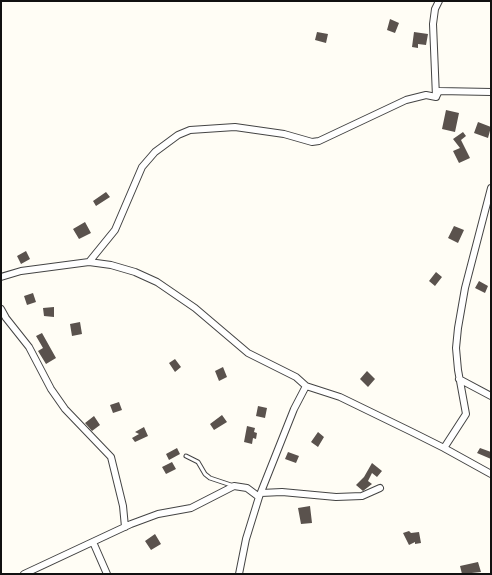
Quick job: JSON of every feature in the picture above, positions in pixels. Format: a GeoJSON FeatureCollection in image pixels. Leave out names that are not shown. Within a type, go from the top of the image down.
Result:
{"type":"FeatureCollection","features":[{"type":"Feature","properties":{"kind":"street"},"geometry":{"type":"LineString","coordinates":[[436,97],[433,24],[435,9],[439,1]]}},
{"type":"Feature","properties":{"kind":"street"},"geometry":{"type":"LineString","coordinates":[[436,97],[439,91],[491,92]]}},
{"type":"Feature","properties":{"kind":"street"},"geometry":{"type":"LineString","coordinates":[[89,262],[114,230],[142,167],[155,152],[178,134],[190,130],[235,127],[284,134],[312,142],[319,141],[406,100],[426,95],[436,97]]}},
{"type":"Feature","properties":{"kind":"street"},"geometry":{"type":"LineString","coordinates":[[444,448],[466,414],[459,379],[456,348],[458,328],[465,288],[491,188]]}},
{"type":"Feature","properties":{"kind":"street"},"geometry":{"type":"LineString","coordinates":[[1,277],[21,271],[89,262],[123,268],[157,282],[195,308],[242,349],[296,377],[306,386],[340,397],[444,448],[491,474]]}},
{"type":"Feature","properties":{"kind":"street"},"geometry":{"type":"LineString","coordinates":[[1,309],[6,318],[29,347],[51,389],[65,409],[111,457],[123,506],[126,527]]}},
{"type":"Feature","properties":{"kind":"street"},"geometry":{"type":"LineString","coordinates":[[459,379],[491,396]]}},
{"type":"Feature","properties":{"kind":"street"},"geometry":{"type":"LineString","coordinates":[[239,574],[246,539],[260,495],[294,409],[306,386]]}},
{"type":"Feature","properties":{"kind":"street"},"geometry":{"type":"LineString","coordinates":[[24,574],[126,527],[158,514],[191,508],[234,486],[247,488],[260,495],[282,492],[336,497],[362,496],[380,488]]}},
{"type":"Feature","properties":{"kind":"street"},"geometry":{"type":"LineString","coordinates":[[93,542],[107,574]]}},
{"type":"Feature","properties":{"kind":"lane"},"geometry":{"type":"LineString","coordinates":[[186,456],[198,462],[210,478],[234,486]]}},
{"type":"Feature","properties":{"kind":"building"},"geometry":{"type":"Polygon","coordinates":[[[390,19],[399,23],[395,33],[387,30],[390,19]]]}},
{"type":"Feature","properties":{"kind":"building"},"geometry":{"type":"Polygon","coordinates":[[[317,32],[328,34],[326,43],[315,40],[317,32]]]}},
{"type":"Feature","properties":{"kind":"building"},"geometry":{"type":"Polygon","coordinates":[[[414,32],[428,34],[426,45],[418,44],[418,48],[412,47],[414,32]]]}},
{"type":"Feature","properties":{"kind":"building"},"geometry":{"type":"Polygon","coordinates":[[[446,110],[459,113],[455,132],[442,129],[446,110]]]}},
{"type":"Feature","properties":{"kind":"building"},"geometry":{"type":"Polygon","coordinates":[[[478,122],[491,127],[488,138],[474,133],[478,122]]]}},
{"type":"Feature","properties":{"kind":"building"},"geometry":{"type":"Polygon","coordinates":[[[463,132],[466,136],[461,140],[470,158],[459,163],[453,151],[460,148],[453,139],[463,132]]]}},
{"type":"Feature","properties":{"kind":"building"},"geometry":{"type":"Polygon","coordinates":[[[106,192],[110,197],[96,206],[93,201],[106,192]]]}},
{"type":"Feature","properties":{"kind":"building"},"geometry":{"type":"Polygon","coordinates":[[[85,222],[91,233],[79,239],[73,229],[85,222]]]}},
{"type":"Feature","properties":{"kind":"building"},"geometry":{"type":"Polygon","coordinates":[[[454,226],[464,230],[458,243],[448,238],[454,226]]]}},
{"type":"Feature","properties":{"kind":"building"},"geometry":{"type":"Polygon","coordinates":[[[26,251],[30,259],[21,264],[17,256],[26,251]]]}},
{"type":"Feature","properties":{"kind":"building"},"geometry":{"type":"Polygon","coordinates":[[[436,272],[442,277],[435,286],[429,281],[436,272]]]}},
{"type":"Feature","properties":{"kind":"building"},"geometry":{"type":"Polygon","coordinates":[[[479,281],[488,286],[485,293],[475,288],[479,281]]]}},
{"type":"Feature","properties":{"kind":"building"},"geometry":{"type":"Polygon","coordinates":[[[33,293],[36,302],[27,305],[24,296],[33,293]]]}},
{"type":"Feature","properties":{"kind":"building"},"geometry":{"type":"Polygon","coordinates":[[[54,307],[54,317],[44,316],[43,308],[54,307]]]}},
{"type":"Feature","properties":{"kind":"building"},"geometry":{"type":"Polygon","coordinates":[[[80,322],[82,334],[72,336],[70,324],[80,322]]]}},
{"type":"Feature","properties":{"kind":"building"},"geometry":{"type":"Polygon","coordinates":[[[42,333],[56,358],[46,364],[38,351],[43,348],[36,336],[42,333]]]}},
{"type":"Feature","properties":{"kind":"building"},"geometry":{"type":"Polygon","coordinates":[[[175,359],[181,367],[175,372],[169,363],[175,359]]]}},
{"type":"Feature","properties":{"kind":"building"},"geometry":{"type":"Polygon","coordinates":[[[223,367],[227,377],[219,381],[215,371],[223,367]]]}},
{"type":"Feature","properties":{"kind":"building"},"geometry":{"type":"Polygon","coordinates":[[[367,371],[375,379],[368,387],[360,379],[367,371]]]}},
{"type":"Feature","properties":{"kind":"building"},"geometry":{"type":"Polygon","coordinates":[[[119,402],[122,410],[113,413],[110,405],[119,402]]]}},
{"type":"Feature","properties":{"kind":"building"},"geometry":{"type":"Polygon","coordinates":[[[258,406],[267,408],[265,418],[256,416],[258,406]]]}},
{"type":"Feature","properties":{"kind":"building"},"geometry":{"type":"Polygon","coordinates":[[[222,415],[227,422],[214,430],[210,424],[222,415]]]}},
{"type":"Feature","properties":{"kind":"building"},"geometry":{"type":"Polygon","coordinates":[[[94,416],[100,425],[92,431],[85,423],[94,416]]]}},
{"type":"Feature","properties":{"kind":"building"},"geometry":{"type":"Polygon","coordinates":[[[247,426],[255,428],[254,432],[257,433],[256,439],[253,438],[252,444],[244,442],[247,426]]]}},
{"type":"Feature","properties":{"kind":"building"},"geometry":{"type":"Polygon","coordinates":[[[144,427],[148,436],[135,442],[132,438],[139,434],[135,432],[144,427]]]}},
{"type":"Feature","properties":{"kind":"building"},"geometry":{"type":"Polygon","coordinates":[[[318,432],[324,437],[318,447],[311,442],[318,432]]]}},
{"type":"Feature","properties":{"kind":"building"},"geometry":{"type":"Polygon","coordinates":[[[177,448],[180,454],[169,460],[166,454],[177,448]]]}},
{"type":"Feature","properties":{"kind":"building"},"geometry":{"type":"Polygon","coordinates":[[[480,448],[491,452],[491,459],[477,453],[480,448]]]}},
{"type":"Feature","properties":{"kind":"building"},"geometry":{"type":"Polygon","coordinates":[[[288,452],[299,456],[296,463],[285,459],[288,452]]]}},
{"type":"Feature","properties":{"kind":"building"},"geometry":{"type":"Polygon","coordinates":[[[172,462],[176,469],[166,474],[162,467],[172,462]]]}},
{"type":"Feature","properties":{"kind":"building"},"geometry":{"type":"Polygon","coordinates":[[[372,463],[382,471],[377,477],[372,473],[368,481],[372,484],[363,491],[356,485],[364,477],[372,463]]]}},
{"type":"Feature","properties":{"kind":"building"},"geometry":{"type":"Polygon","coordinates":[[[310,506],[312,523],[301,524],[298,508],[310,506]]]}},
{"type":"Feature","properties":{"kind":"building"},"geometry":{"type":"Polygon","coordinates":[[[409,531],[411,533],[419,532],[421,543],[415,544],[415,542],[409,545],[403,533],[409,531]]]}},
{"type":"Feature","properties":{"kind":"building"},"geometry":{"type":"Polygon","coordinates":[[[155,534],[161,544],[151,550],[145,541],[155,534]]]}},
{"type":"Feature","properties":{"kind":"building"},"geometry":{"type":"Polygon","coordinates":[[[478,562],[481,572],[462,574],[460,566],[478,562]]]}}]}
